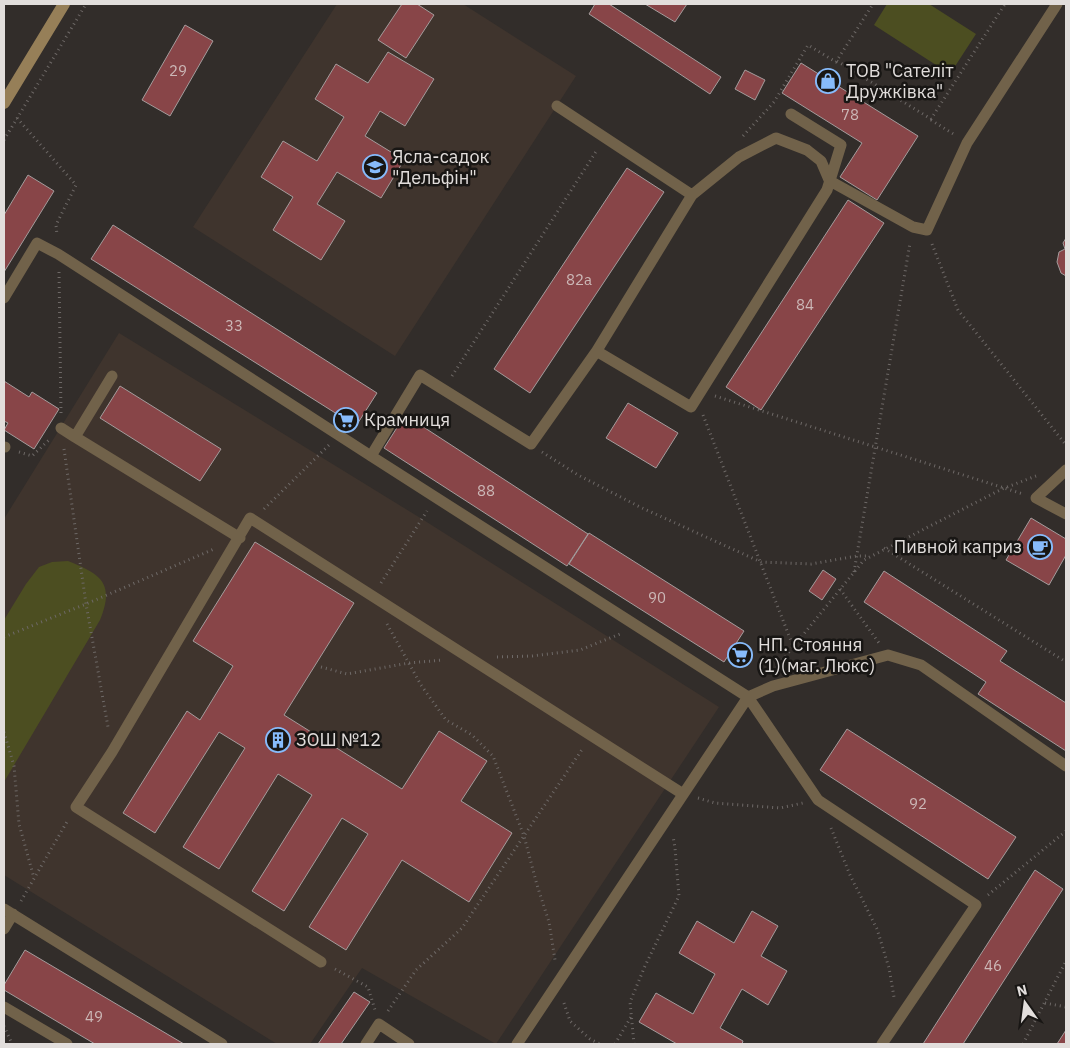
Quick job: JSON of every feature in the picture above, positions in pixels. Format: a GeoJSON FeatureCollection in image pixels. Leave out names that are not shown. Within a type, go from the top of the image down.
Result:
{"type":"FeatureCollection","features":[{"type":"Feature","properties":{"kind":"street"},"geometry":{"type":"LineString","coordinates":[[4,103],[64,4]]}},
{"type":"Feature","properties":{"kind":"lane"},"geometry":{"type":"LineString","coordinates":[[371,456],[420,375],[531,444],[596,352],[692,195],[740,157],[776,138],[807,150],[821,161],[830,182],[913,227],[926,230],[967,143],[1058,4]]}},
{"type":"Feature","properties":{"kind":"lane"},"geometry":{"type":"LineString","coordinates":[[556,106],[692,195]]}},
{"type":"Feature","properties":{"kind":"lane"},"geometry":{"type":"LineString","coordinates":[[596,352],[691,407],[827,190],[830,182],[841,145],[792,114]]}},
{"type":"Feature","properties":{"kind":"lane"},"geometry":{"type":"LineString","coordinates":[[4,298],[37,244],[58,254],[339,436],[748,696],[818,800],[976,905],[882,1044]]}},
{"type":"Feature","properties":{"kind":"lane"},"geometry":{"type":"LineString","coordinates":[[75,437],[112,376]]}},
{"type":"Feature","properties":{"kind":"lane"},"geometry":{"type":"LineString","coordinates":[[61,428],[240,538]]}},
{"type":"Feature","properties":{"kind":"lane"},"geometry":{"type":"LineString","coordinates":[[1066,470],[1036,498],[1066,514]]}},
{"type":"Feature","properties":{"kind":"lane"},"geometry":{"type":"LineString","coordinates":[[321,962],[76,806],[112,752],[240,538],[250,518],[683,794]]}},
{"type":"Feature","properties":{"kind":"lane"},"geometry":{"type":"LineString","coordinates":[[517,1044],[748,696],[773,686],[888,655],[921,665],[1066,766]]}},
{"type":"Feature","properties":{"kind":"lane"},"geometry":{"type":"LineString","coordinates":[[4,930],[8,912],[222,1044]]}},
{"type":"Feature","properties":{"kind":"lane"},"geometry":{"type":"LineString","coordinates":[[4,1007],[67,1044]]}},
{"type":"Feature","properties":{"kind":"lane"},"geometry":{"type":"LineString","coordinates":[[366,1044],[379,1024],[409,1044]]}},
{"type":"Feature","properties":{"kind":"path"},"geometry":{"type":"LineString","coordinates":[[4,140],[86,4]]}},
{"type":"Feature","properties":{"kind":"path"},"geometry":{"type":"LineString","coordinates":[[837,61],[873,4]]}},
{"type":"Feature","properties":{"kind":"path"},"geometry":{"type":"LineString","coordinates":[[930,120],[1005,4]]}},
{"type":"Feature","properties":{"kind":"path"},"geometry":{"type":"LineString","coordinates":[[742,138],[774,102],[808,44],[967,143]]}},
{"type":"Feature","properties":{"kind":"path"},"geometry":{"type":"LineString","coordinates":[[443,390],[605,138]]}},
{"type":"Feature","properties":{"kind":"path"},"geometry":{"type":"LineString","coordinates":[[854,572],[913,227]]}},
{"type":"Feature","properties":{"kind":"path"},"geometry":{"type":"LineString","coordinates":[[926,230],[958,310],[1066,445]]}},
{"type":"Feature","properties":{"kind":"path"},"geometry":{"type":"LineString","coordinates":[[699,395],[1036,498]]}},
{"type":"Feature","properties":{"kind":"path"},"geometry":{"type":"LineString","coordinates":[[699,395],[794,647]]}},
{"type":"Feature","properties":{"kind":"path"},"geometry":{"type":"LineString","coordinates":[[4,447],[32,456],[61,428]]}},
{"type":"Feature","properties":{"kind":"path"},"geometry":{"type":"LineString","coordinates":[[61,428],[86,604],[112,752]]}},
{"type":"Feature","properties":{"kind":"path"},"geometry":{"type":"LineString","coordinates":[[252,520],[339,436]]}},
{"type":"Feature","properties":{"kind":"path"},"geometry":{"type":"LineString","coordinates":[[531,444],[585,479],[640,507],[761,562],[811,564],[857,556],[870,556]]}},
{"type":"Feature","properties":{"kind":"path"},"geometry":{"type":"LineString","coordinates":[[775,670],[864,560],[884,548],[1002,489],[1039,474]]}},
{"type":"Feature","properties":{"kind":"path"},"geometry":{"type":"LineString","coordinates":[[436,498],[373,596],[390,632],[421,685],[446,720],[472,735],[493,756],[524,836],[549,922],[559,981],[570,1021],[590,1039],[600,1044]]}},
{"type":"Feature","properties":{"kind":"path"},"geometry":{"type":"LineString","coordinates":[[4,637],[240,538]]}},
{"type":"Feature","properties":{"kind":"path"},"geometry":{"type":"LineString","coordinates":[[884,548],[1066,662]]}},
{"type":"Feature","properties":{"kind":"path"},"geometry":{"type":"LineString","coordinates":[[840,589],[888,655]]}},
{"type":"Feature","properties":{"kind":"path"},"geometry":{"type":"LineString","coordinates":[[4,732],[14,766],[19,824],[34,878]]}},
{"type":"Feature","properties":{"kind":"path"},"geometry":{"type":"LineString","coordinates":[[379,1024],[416,970],[462,928],[591,735]]}},
{"type":"Feature","properties":{"kind":"path"},"geometry":{"type":"LineString","coordinates":[[683,794],[715,803],[780,808],[818,800],[850,875],[876,928],[889,968],[899,1020]]}},
{"type":"Feature","properties":{"kind":"path"},"geometry":{"type":"LineString","coordinates":[[8,912],[34,878],[76,806]]}},
{"type":"Feature","properties":{"kind":"path"},"geometry":{"type":"LineString","coordinates":[[634,1044],[630,1002],[679,896],[676,848],[668,816]]}},
{"type":"Feature","properties":{"kind":"path"},"geometry":{"type":"LineString","coordinates":[[976,905],[1066,831]]}},
{"type":"Feature","properties":{"kind":"path"},"geometry":{"type":"LineString","coordinates":[[1023,1044],[1066,960]]}},
{"type":"Feature","properties":{"kind":"path"},"geometry":{"type":"LineString","coordinates":[[321,962],[368,988],[379,1024]]}},
{"type":"Feature","properties":{"kind":"path"},"geometry":{"type":"LineString","coordinates":[[1045,1003],[1066,1007]]}},
{"type":"Feature","properties":{"kind":"path"},"geometry":{"type":"LineString","coordinates":[[615,1044],[632,1017]]}},
{"type":"Feature","properties":{"kind":"path"},"geometry":{"type":"LineString","coordinates":[[4,1026],[12,1044]]}},
{"type":"Feature","properties":{"kind":"shaded area","name":"Ясла-садок \"Дельфін\""},"geometry":{"type":"Polygon","coordinates":[[[337,4],[463,4],[576,76],[395,356],[193,227],[337,4]]]}},
{"type":"Feature","properties":{"kind":"shaded area"},"geometry":{"type":"Polygon","coordinates":[[[119,333],[422,519],[719,707],[496,1044],[362,968],[310,1044],[277,1044],[4,875],[4,519],[119,333]]]}},
{"type":"Feature","properties":{"kind":"green space"},"geometry":{"type":"Polygon","coordinates":[[[887,4],[929,4],[976,34],[950,74],[874,25],[887,4]]]}},
{"type":"Feature","properties":{"kind":"green space"},"geometry":{"type":"Polygon","coordinates":[[[68,561],[89,570],[102,581],[106,597],[104,607],[100,620],[4,782],[4,620],[39,567],[52,562],[68,561]]]}},
{"type":"Feature","properties":{"kind":"building"},"geometry":{"type":"Polygon","coordinates":[[[402,4],[417,4],[434,15],[406,58],[378,40],[402,4]]]}},
{"type":"Feature","properties":{"kind":"building"},"geometry":{"type":"Polygon","coordinates":[[[595,4],[609,4],[721,77],[710,94],[589,14],[595,4]]]}},
{"type":"Feature","properties":{"kind":"building"},"geometry":{"type":"Polygon","coordinates":[[[645,4],[687,4],[675,22],[645,4]]]}},
{"type":"Feature","properties":{"kind":"building"},"geometry":{"type":"Polygon","coordinates":[[[185,25],[213,41],[170,116],[142,100],[185,25]]]}},
{"type":"Feature","properties":{"kind":"building"},"geometry":{"type":"Polygon","coordinates":[[[388,52],[434,79],[405,126],[380,111],[365,136],[404,160],[381,198],[337,172],[317,204],[345,221],[321,260],[273,230],[293,197],[261,177],[283,141],[317,161],[344,117],[315,99],[336,64],[368,83],[388,52]]]}},
{"type":"Feature","properties":{"kind":"building"},"geometry":{"type":"Polygon","coordinates":[[[801,63],[918,136],[877,200],[840,177],[862,143],[782,93],[801,63]]]}},
{"type":"Feature","properties":{"kind":"building"},"geometry":{"type":"Polygon","coordinates":[[[745,70],[765,80],[755,100],[735,89],[745,70]]]}},
{"type":"Feature","properties":{"kind":"building"},"geometry":{"type":"Polygon","coordinates":[[[627,168],[664,192],[530,393],[494,369],[627,168]]]}},
{"type":"Feature","properties":{"kind":"building"},"geometry":{"type":"Polygon","coordinates":[[[28,175],[54,191],[4,272],[4,215],[28,175]]]}},
{"type":"Feature","properties":{"kind":"building"},"geometry":{"type":"Polygon","coordinates":[[[848,200],[884,223],[761,410],[726,387],[848,200]]]}},
{"type":"Feature","properties":{"kind":"building"},"geometry":{"type":"Polygon","coordinates":[[[113,225],[377,393],[356,426],[91,259],[113,225]]]}},
{"type":"Feature","properties":{"kind":"building"},"geometry":{"type":"Polygon","coordinates":[[[1066,238],[1066,276],[1061,273],[1057,262],[1059,252],[1065,249],[1063,243],[1066,238]]]}},
{"type":"Feature","properties":{"kind":"building"},"geometry":{"type":"Polygon","coordinates":[[[4,381],[29,397],[32,392],[59,409],[34,449],[4,430],[8,423],[4,421],[4,381]]]}},
{"type":"Feature","properties":{"kind":"building"},"geometry":{"type":"Polygon","coordinates":[[[120,386],[221,449],[200,481],[100,418],[120,386]]]}},
{"type":"Feature","properties":{"kind":"building"},"geometry":{"type":"Polygon","coordinates":[[[628,403],[678,433],[656,468],[606,438],[628,403]]]}},
{"type":"Feature","properties":{"kind":"building"},"geometry":{"type":"Polygon","coordinates":[[[405,415],[588,534],[567,566],[384,448],[405,415]]]}},
{"type":"Feature","properties":{"kind":"building","name":"Пивной каприз"},"geometry":{"type":"Polygon","coordinates":[[[1031,518],[1066,539],[1066,555],[1049,585],[1006,560],[1031,518]]]}},
{"type":"Feature","properties":{"kind":"building"},"geometry":{"type":"Polygon","coordinates":[[[589,533],[744,631],[724,662],[569,564],[589,533]]]}},
{"type":"Feature","properties":{"kind":"building","name":"ЗОШ №12"},"geometry":{"type":"Polygon","coordinates":[[[255,542],[354,603],[284,715],[402,789],[439,731],[487,761],[461,801],[512,833],[469,902],[402,860],[346,950],[309,927],[368,834],[342,818],[284,911],[252,891],[312,795],[278,774],[219,869],[183,847],[245,748],[219,732],[155,833],[123,813],[187,711],[200,720],[233,666],[193,641],[255,542]]]}},
{"type":"Feature","properties":{"kind":"building"},"geometry":{"type":"Polygon","coordinates":[[[823,570],[836,579],[822,600],[809,591],[823,570]]]}},
{"type":"Feature","properties":{"kind":"building"},"geometry":{"type":"Polygon","coordinates":[[[884,571],[1007,651],[1000,661],[1066,703],[1066,751],[978,694],[986,682],[864,602],[884,571]]]}},
{"type":"Feature","properties":{"kind":"building"},"geometry":{"type":"Polygon","coordinates":[[[847,729],[1016,837],[988,879],[820,770],[847,729]]]}},
{"type":"Feature","properties":{"kind":"building"},"geometry":{"type":"Polygon","coordinates":[[[1035,870],[1063,889],[963,1044],[923,1044],[1035,870]]]}},
{"type":"Feature","properties":{"kind":"building"},"geometry":{"type":"Polygon","coordinates":[[[752,911],[778,926],[761,956],[787,971],[768,1005],[742,989],[720,1028],[743,1041],[742,1044],[677,1044],[639,1022],[656,993],[693,1014],[715,974],[679,953],[697,921],[734,943],[752,911]]]}},
{"type":"Feature","properties":{"kind":"building"},"geometry":{"type":"Polygon","coordinates":[[[25,950],[184,1044],[95,1044],[4,990],[4,985],[25,950]]]}},
{"type":"Feature","properties":{"kind":"building"},"geometry":{"type":"Polygon","coordinates":[[[354,992],[370,1002],[341,1044],[318,1044],[354,992]]]}},
{"type":"Feature","properties":{"kind":"building"},"geometry":{"type":"Polygon","coordinates":[[[1066,1030],[1066,1044],[1057,1044],[1066,1030]]]}},
{"type":"Feature","properties":{"kind":"place","name":"ТОВ \"Сателіт Дружківка\""},"geometry":{"type":"Point","coordinates":[828,81]}},
{"type":"Feature","properties":{"kind":"place","name":"Ясла-садок \"Дельфін\""},"geometry":{"type":"Point","coordinates":[375,167]}},
{"type":"Feature","properties":{"kind":"place","name":"Крамниця"},"geometry":{"type":"Point","coordinates":[346,420]}},
{"type":"Feature","properties":{"kind":"place","name":"Пивной каприз"},"geometry":{"type":"Point","coordinates":[1040,547]}},
{"type":"Feature","properties":{"kind":"place","name":"НП. Стояння (1)(маг. Люкс)"},"geometry":{"type":"Point","coordinates":[740,655]}},
{"type":"Feature","properties":{"kind":"place","name":"ЗОШ №12"},"geometry":{"type":"Point","coordinates":[278,740]}}]}
